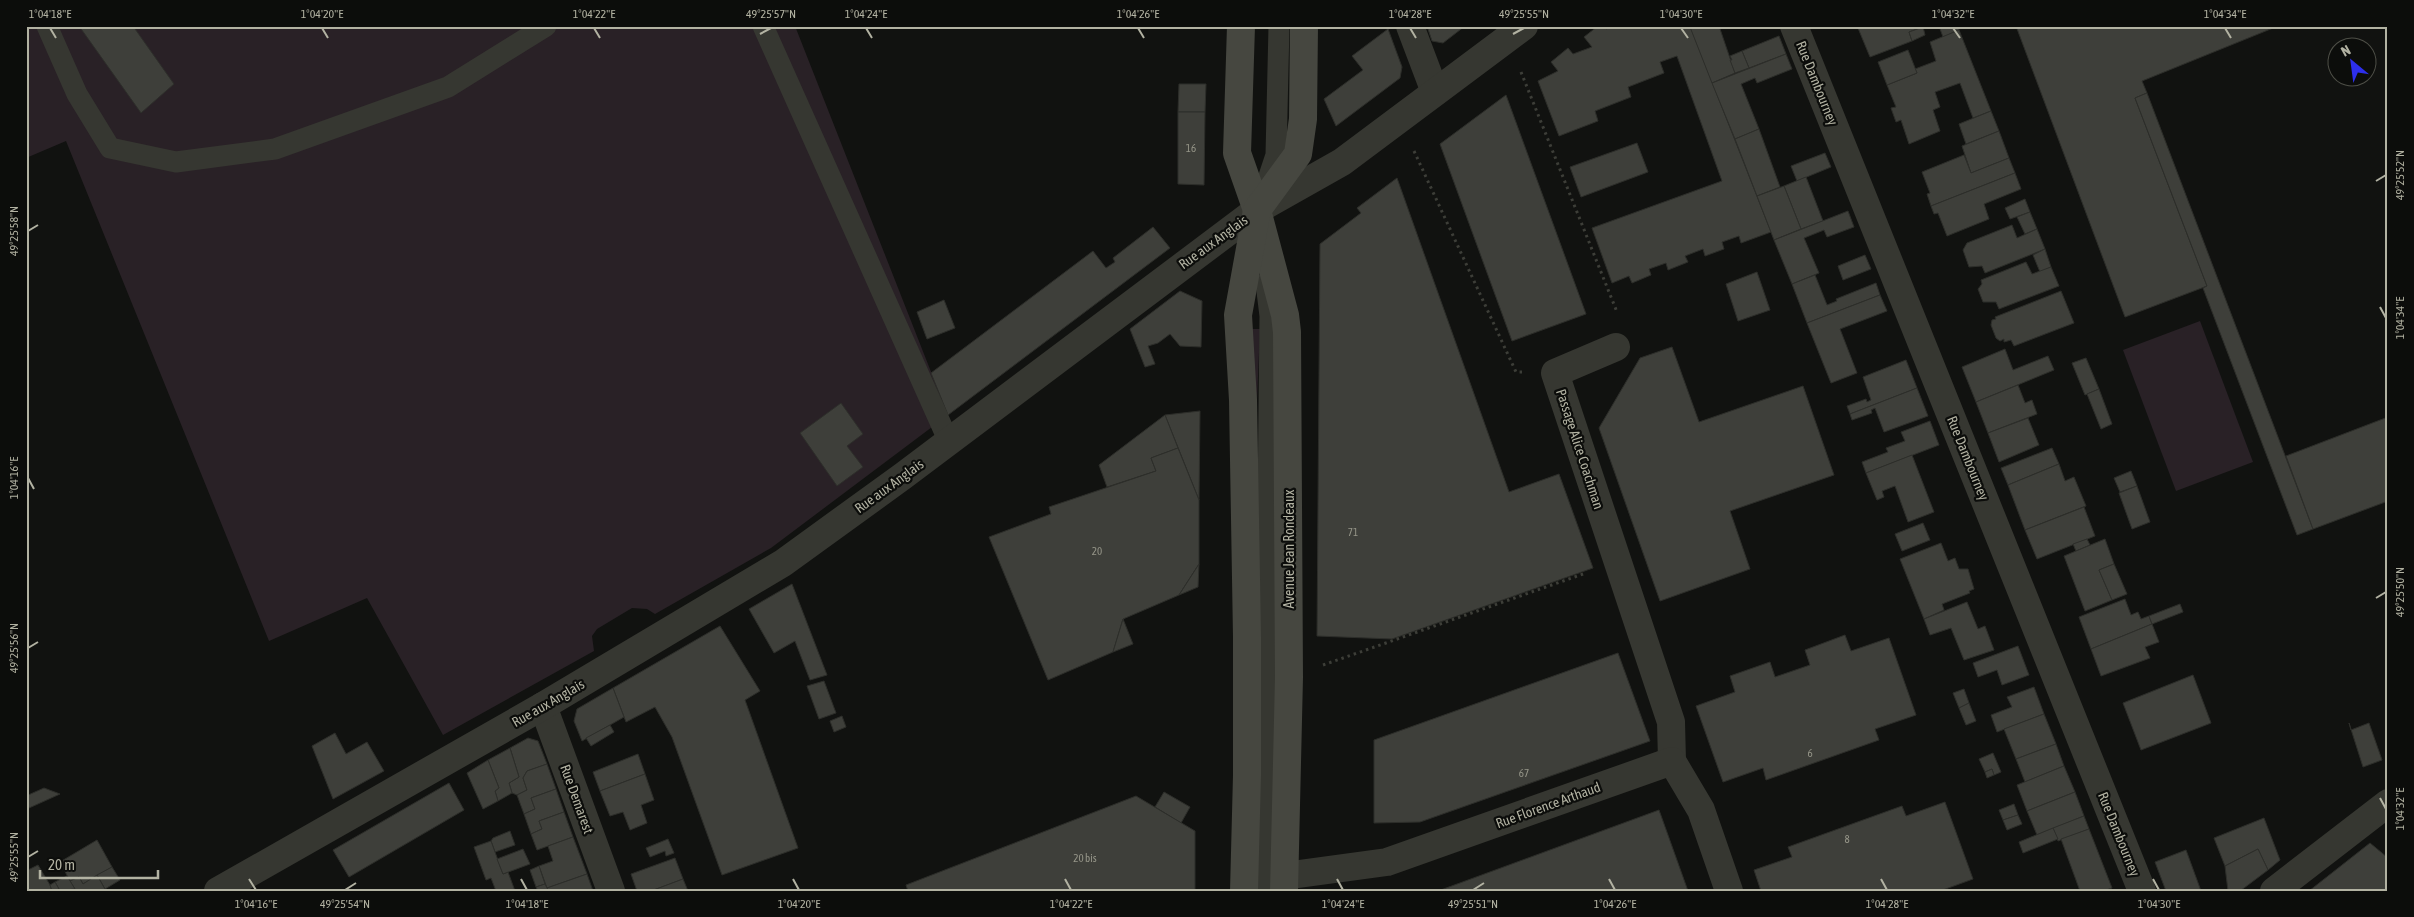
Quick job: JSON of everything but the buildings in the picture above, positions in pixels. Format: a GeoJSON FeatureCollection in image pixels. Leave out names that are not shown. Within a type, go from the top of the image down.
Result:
{"type":"FeatureCollection","features":[{"type":"Feature","properties":{"kind":"main road","name":"Avenue Jean Rondeaux"},"geometry":{"type":"LineString","coordinates":[[1241,26],[1237,153],[1257,210],[1285,315],[1287,332],[1289,677],[1277,886]]}},
{"type":"Feature","properties":{"kind":"main road","name":"Avenue Jean Rondeaux"},"geometry":{"type":"LineString","coordinates":[[1244,891],[1248,637],[1243,400],[1238,316],[1257,210],[1298,154],[1303,118],[1304,26]]}},
{"type":"Feature","properties":{"kind":"street"},"geometry":{"type":"LineString","coordinates":[[1410,26],[1435,92]]}},
{"type":"Feature","properties":{"kind":"street","name":"Rue Dambourney"},"geometry":{"type":"LineString","coordinates":[[1794,26],[2142,891]]}},
{"type":"Feature","properties":{"kind":"street","name":"Rue aux Anglais"},"geometry":{"type":"LineString","coordinates":[[218,891],[543,706],[783,563],[949,442],[1257,210],[1342,162],[1516,32]]}},
{"type":"Feature","properties":{"kind":"street","name":"Passage Alice Coachman"},"geometry":{"type":"LineString","coordinates":[[1616,347],[1555,373],[1671,722],[1672,761]]}},
{"type":"Feature","properties":{"kind":"street","name":"Rue Demarest"},"geometry":{"type":"LineString","coordinates":[[543,706],[611,891]]}},
{"type":"Feature","properties":{"kind":"street"},"geometry":{"type":"LineString","coordinates":[[1672,761],[1701,810],[1730,891]]}},
{"type":"Feature","properties":{"kind":"street","name":"Rue Florence Arthaud"},"geometry":{"type":"LineString","coordinates":[[1277,886],[1387,862],[1672,761]]}},
{"type":"Feature","properties":{"kind":"street"},"geometry":{"type":"LineString","coordinates":[[2274,891],[2388,803]]}},
{"type":"Feature","properties":{"kind":"lane"},"geometry":{"type":"LineString","coordinates":[[47,26],[77,94],[110,148],[176,162],[275,149],[448,87],[546,26]]}},
{"type":"Feature","properties":{"kind":"lane"},"geometry":{"type":"LineString","coordinates":[[763,26],[949,442]]}},
{"type":"Feature","properties":{"kind":"lane","name":"Avenue Jean Rondeaux"},"geometry":{"type":"LineString","coordinates":[[1277,886],[1270,316],[1257,210],[1276,155],[1279,26]]}},
{"type":"Feature","properties":{"kind":"path"},"geometry":{"type":"LineString","coordinates":[[1516,32],[1620,321],[1616,347]]}},
{"type":"Feature","properties":{"kind":"path"},"geometry":{"type":"LineString","coordinates":[[1399,119],[1516,372],[1555,373]]}},
{"type":"Feature","properties":{"kind":"path"},"geometry":{"type":"LineString","coordinates":[[1289,677],[1618,563]]}},
{"type":"Feature","properties":{"kind":"shaded area"},"geometry":{"type":"Polygon","coordinates":[[[26,26],[795,26],[948,415],[771,548],[655,614],[647,609],[632,608],[597,629],[592,636],[594,651],[443,735],[367,598],[269,641],[66,141],[26,158],[26,26]]]}},
{"type":"Feature","properties":{"kind":"shaded area"},"geometry":{"type":"Polygon","coordinates":[[[2200,321],[2253,462],[2176,491],[2123,350],[2200,321]]]}},
{"type":"Feature","properties":{"kind":"shaded area"},"geometry":{"type":"Polygon","coordinates":[[[1249,329],[1260,329],[1257,400],[1251,401],[1249,329]]]}}]}
